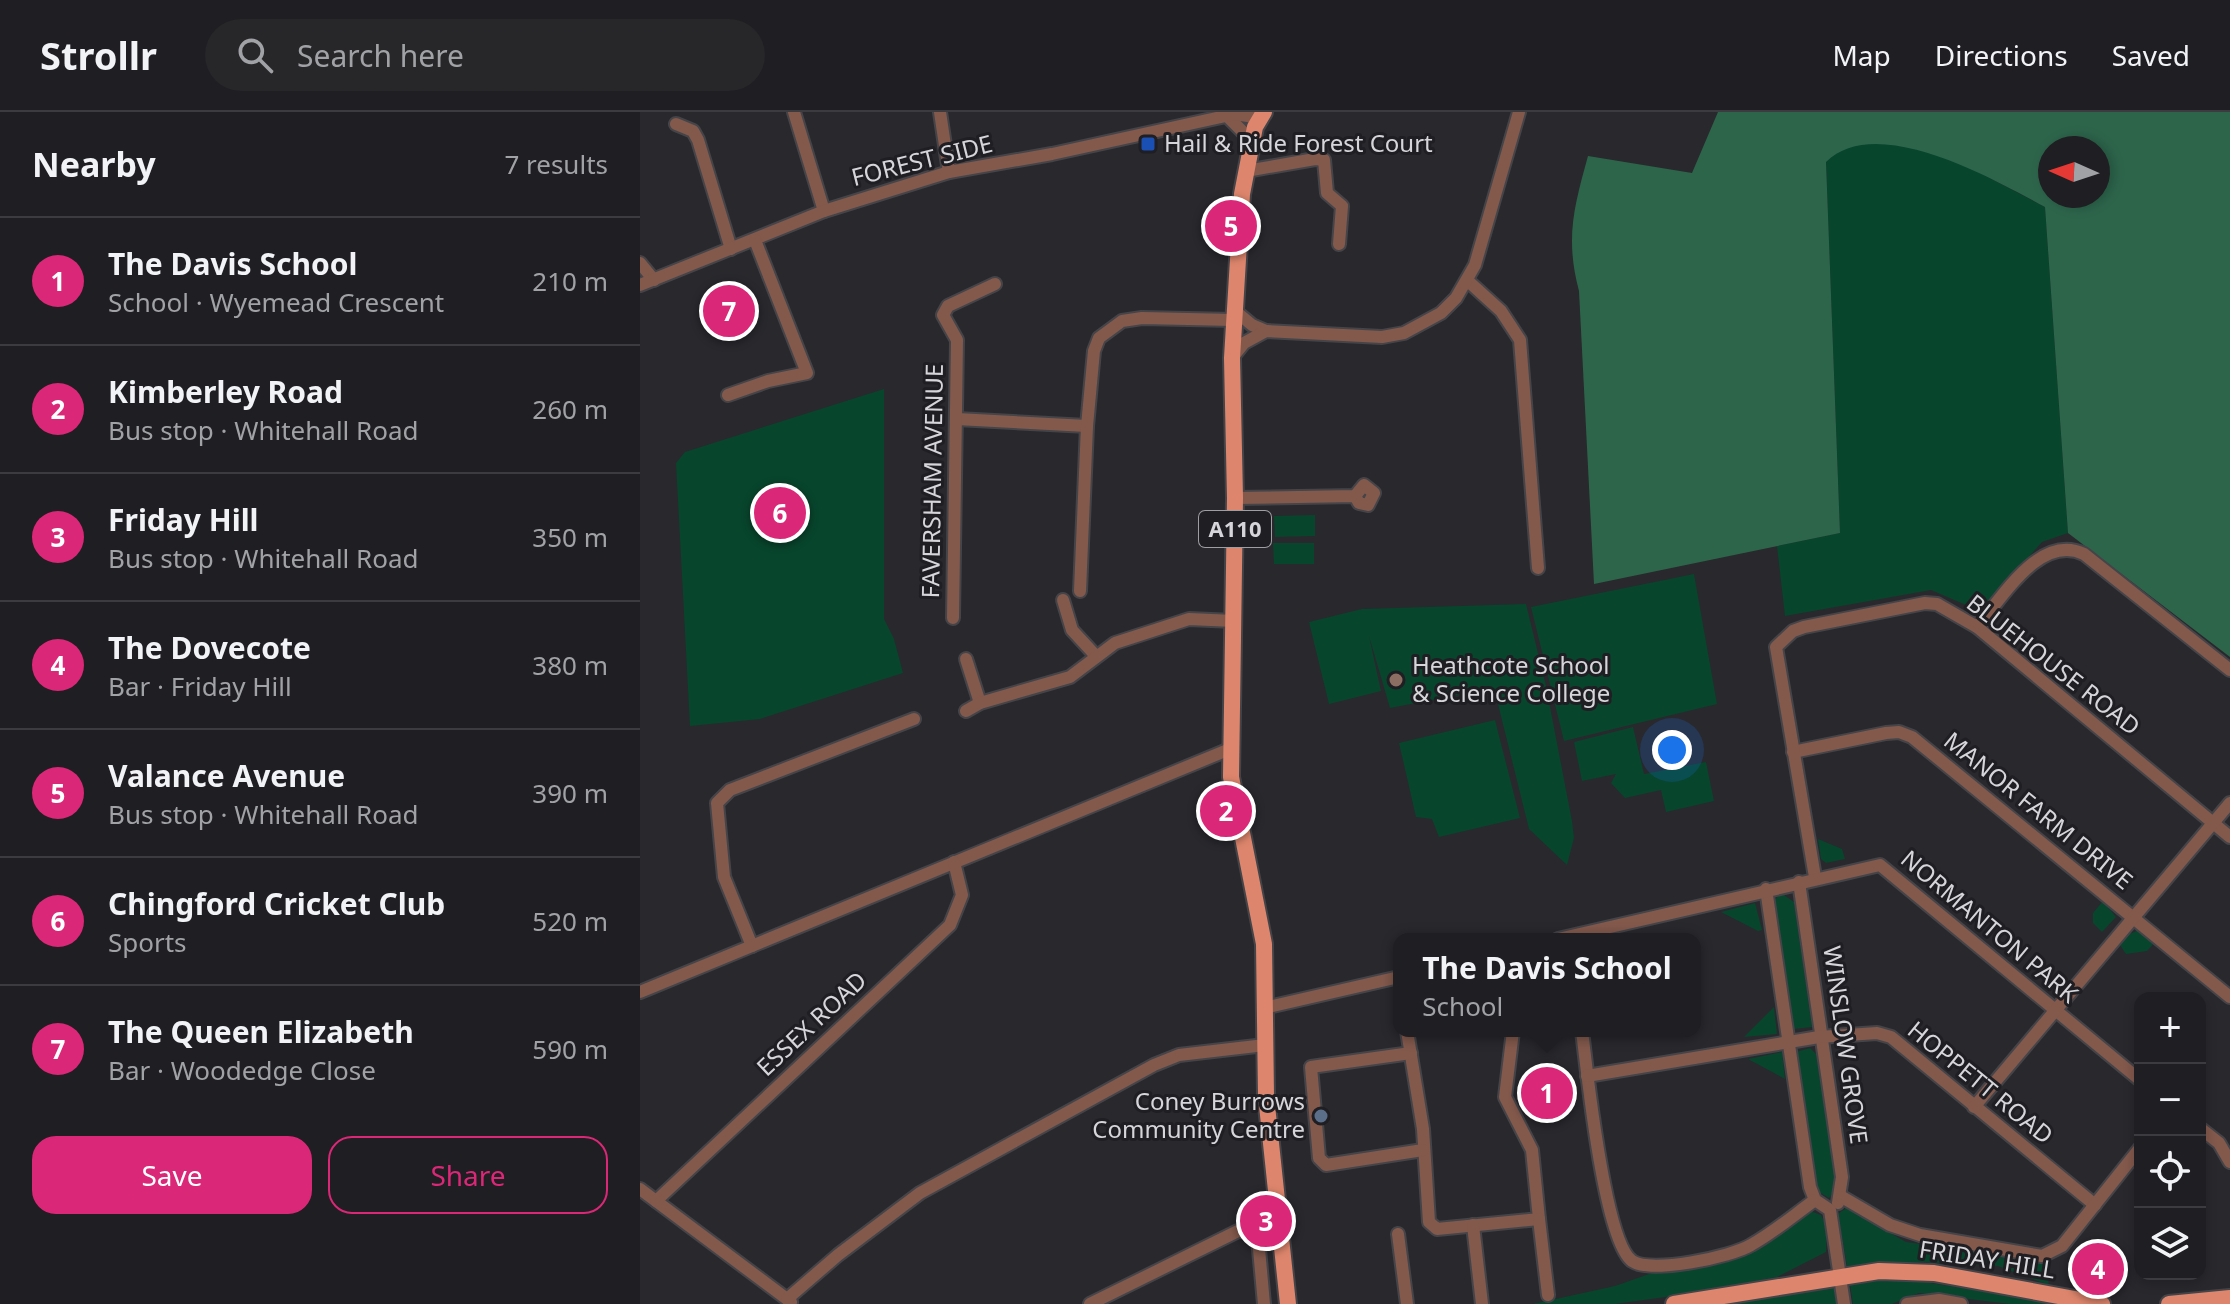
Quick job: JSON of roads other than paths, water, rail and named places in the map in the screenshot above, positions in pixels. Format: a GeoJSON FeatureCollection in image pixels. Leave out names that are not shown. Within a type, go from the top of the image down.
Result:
{"type":"FeatureCollection","features":[{"type":"Feature","properties":{"kind":"main road","name":"A110"},"geometry":{"type":"LineString","coordinates":[[1262,115],[1252,141],[1246,171],[1234,315],[1234,621],[1230,749],[1234,801],[1263,940],[1266,1096],[1288,1304]]}},
{"type":"Feature","properties":{"kind":"main road","name":"FRIDAY HILL"},"geometry":{"type":"LineString","coordinates":[[1674,1304],[1879,1271],[1934,1273],[2102,1304]]}},
{"type":"Feature","properties":{"kind":"main road"},"geometry":{"type":"LineString","coordinates":[[2169,1304],[2230,1298]]}},
{"type":"Feature","properties":{"kind":"street"},"geometry":{"type":"LineString","coordinates":[[794,112],[824,211]]}},
{"type":"Feature","properties":{"kind":"street"},"geometry":{"type":"LineString","coordinates":[[940,112],[949,172]]}},
{"type":"Feature","properties":{"kind":"street"},"geometry":{"type":"LineString","coordinates":[[1177,112],[1181,126]]}},
{"type":"Feature","properties":{"kind":"street"},"geometry":{"type":"LineString","coordinates":[[1080,591],[1087,426],[1094,351],[1099,338],[1110,326],[1142,318],[1234,315],[1266,331],[1382,337],[1404,333],[1441,313],[1468,281],[1519,112]]}},
{"type":"Feature","properties":{"kind":"street","name":"FOREST SIDE"},"geometry":{"type":"LineString","coordinates":[[640,285],[824,211],[949,172],[1052,154],[1227,116],[1262,115]]}},
{"type":"Feature","properties":{"kind":"street"},"geometry":{"type":"LineString","coordinates":[[1227,116],[1252,141]]}},
{"type":"Feature","properties":{"kind":"street"},"geometry":{"type":"LineString","coordinates":[[676,124],[693,131],[698,140],[731,249]]}},
{"type":"Feature","properties":{"kind":"street"},"geometry":{"type":"LineString","coordinates":[[1246,171],[1324,160],[1327,193],[1342,206],[1339,244]]}},
{"type":"Feature","properties":{"kind":"street"},"geometry":{"type":"LineString","coordinates":[[728,395],[768,381],[807,373],[755,240]]}},
{"type":"Feature","properties":{"kind":"street"},"geometry":{"type":"LineString","coordinates":[[640,263],[654,280]]}},
{"type":"Feature","properties":{"kind":"street"},"geometry":{"type":"LineString","coordinates":[[1468,281],[1501,311],[1520,340],[1538,568]]}},
{"type":"Feature","properties":{"kind":"street","name":"FAVERSHAM AVENUE"},"geometry":{"type":"LineString","coordinates":[[953,618],[957,340],[944,310],[982,287],[995,284]]}},
{"type":"Feature","properties":{"kind":"street"},"geometry":{"type":"LineString","coordinates":[[1232,358],[1244,343],[1266,331]]}},
{"type":"Feature","properties":{"kind":"street"},"geometry":{"type":"LineString","coordinates":[[957,419],[1087,426]]}},
{"type":"Feature","properties":{"kind":"street"},"geometry":{"type":"LineString","coordinates":[[1235,498],[1355,496]]}},
{"type":"Feature","properties":{"kind":"street"},"geometry":{"type":"LineString","coordinates":[[1977,627],[2041,555],[2070,547],[2084,554],[2230,670]]}},
{"type":"Feature","properties":{"kind":"street"},"geometry":{"type":"LineString","coordinates":[[1063,600],[1072,630],[1096,656]]}},
{"type":"Feature","properties":{"kind":"street","name":"BLUEHOUSE ROAD"},"geometry":{"type":"LineString","coordinates":[[1815,877],[1776,647],[1793,631],[1925,603],[1937,604],[1977,627],[2230,837]]}},
{"type":"Feature","properties":{"kind":"street"},"geometry":{"type":"LineString","coordinates":[[966,711],[980,703],[1070,677],[1115,643],[1189,619],[1234,621]]}},
{"type":"Feature","properties":{"kind":"street"},"geometry":{"type":"LineString","coordinates":[[966,659],[980,703]]}},
{"type":"Feature","properties":{"kind":"street"},"geometry":{"type":"LineString","coordinates":[[752,946],[724,877],[717,803],[730,790],[914,719]]}},
{"type":"Feature","properties":{"kind":"street","name":"MANOR FARM DRIVE"},"geometry":{"type":"LineString","coordinates":[[1793,752],[1886,733],[1899,732],[1912,737],[2230,997]]}},
{"type":"Feature","properties":{"kind":"street"},"geometry":{"type":"LineString","coordinates":[[640,992],[1230,749]]}},
{"type":"Feature","properties":{"kind":"street"},"geometry":{"type":"LineString","coordinates":[[1974,1107],[2230,803]]}},
{"type":"Feature","properties":{"kind":"street","name":"ESSEX ROAD"},"geometry":{"type":"LineString","coordinates":[[656,1201],[950,925],[962,895],[954,862]]}},
{"type":"Feature","properties":{"kind":"street","name":"NORMANTON PARK"},"geometry":{"type":"LineString","coordinates":[[1590,933],[1815,877],[1880,865],[2134,1075]]}},
{"type":"Feature","properties":{"kind":"street","name":"WINSLOW GROVE"},"geometry":{"type":"LineString","coordinates":[[1799,882],[1819,1037],[1842,1177],[1842,1197]]}},
{"type":"Feature","properties":{"kind":"street"},"geometry":{"type":"LineString","coordinates":[[1766,889],[1815,1200],[1830,1210],[1844,1304]]}},
{"type":"Feature","properties":{"kind":"street"},"geometry":{"type":"LineString","coordinates":[[1264,1008],[1393,981]]}},
{"type":"Feature","properties":{"kind":"street","name":"HOPPETT ROAD"},"geometry":{"type":"LineString","coordinates":[[1587,1076],[1819,1037],[1877,1033],[1891,1037],[2095,1205]]}},
{"type":"Feature","properties":{"kind":"street"},"geometry":{"type":"LineString","coordinates":[[1408,1037],[1423,1129],[1432,1227],[1539,1219]]}},
{"type":"Feature","properties":{"kind":"street"},"geometry":{"type":"LineString","coordinates":[[1512,1037],[1505,1097],[1532,1150],[1548,1295]]}},
{"type":"Feature","properties":{"kind":"street"},"geometry":{"type":"LineString","coordinates":[[1583,1037],[1598,1153],[1620,1243],[1633,1261],[1645,1265],[1671,1265],[1742,1250],[1815,1200]]}},
{"type":"Feature","properties":{"kind":"street"},"geometry":{"type":"LineString","coordinates":[[640,1189],[790,1302],[848,1246],[920,1193],[1154,1065],[1179,1055],[1265,1045]]}},
{"type":"Feature","properties":{"kind":"street"},"geometry":{"type":"LineString","coordinates":[[1411,1053],[1311,1067],[1319,1158],[1326,1165],[1423,1150]]}},
{"type":"Feature","properties":{"kind":"street"},"geometry":{"type":"LineString","coordinates":[[2206,1133],[2219,1143],[2230,1162]]}},
{"type":"Feature","properties":{"kind":"street"},"geometry":{"type":"LineString","coordinates":[[1830,1210],[1842,1197],[1890,1225],[1920,1235],[2042,1256],[2062,1246],[2134,1156]]}},
{"type":"Feature","properties":{"kind":"street"},"geometry":{"type":"LineString","coordinates":[[1473,1225],[1482,1304]]}},
{"type":"Feature","properties":{"kind":"street"},"geometry":{"type":"LineString","coordinates":[[1090,1304],[1238,1231],[1249,1231],[1258,1238],[1264,1304]]}},
{"type":"Feature","properties":{"kind":"street"},"geometry":{"type":"LineString","coordinates":[[1398,1234],[1407,1304]]}},
{"type":"Feature","properties":{"kind":"street"},"geometry":{"type":"LineString","coordinates":[[1262,1278],[1285,1277]]}},
{"type":"Feature","properties":{"kind":"street"},"geometry":{"type":"LineString","coordinates":[[1907,1304],[1939,1300],[1961,1304]]}},
{"type":"Feature","properties":{"kind":"place","name":"Hail & Ride Forest Court"},"geometry":{"type":"Point","coordinates":[1148,144]}},
{"type":"Feature","properties":{"kind":"place","name":"Valance Avenue"},"geometry":{"type":"Point","coordinates":[1231,226]}},
{"type":"Feature","properties":{"kind":"place","name":"The Queen Elizabeth"},"geometry":{"type":"Point","coordinates":[729,311]}},
{"type":"Feature","properties":{"kind":"place","name":"Chingford Cricket Club"},"geometry":{"type":"Point","coordinates":[780,513]}},
{"type":"Feature","properties":{"kind":"place","name":"Heathcote School & Science College"},"geometry":{"type":"Point","coordinates":[1396,680]}},
{"type":"Feature","properties":{"kind":"place","name":"Kimberley Road"},"geometry":{"type":"Point","coordinates":[1226,811]}},
{"type":"Feature","properties":{"kind":"place","name":"The Davis School"},"geometry":{"type":"Point","coordinates":[1547,1093]}},
{"type":"Feature","properties":{"kind":"place","name":"Coney Burrows Community Centre"},"geometry":{"type":"Point","coordinates":[1321,1116]}},
{"type":"Feature","properties":{"kind":"place","name":"Friday Hill"},"geometry":{"type":"Point","coordinates":[1266,1221]}},
{"type":"Feature","properties":{"kind":"place","name":"The Dovecote"},"geometry":{"type":"Point","coordinates":[2098,1269]}}]}
